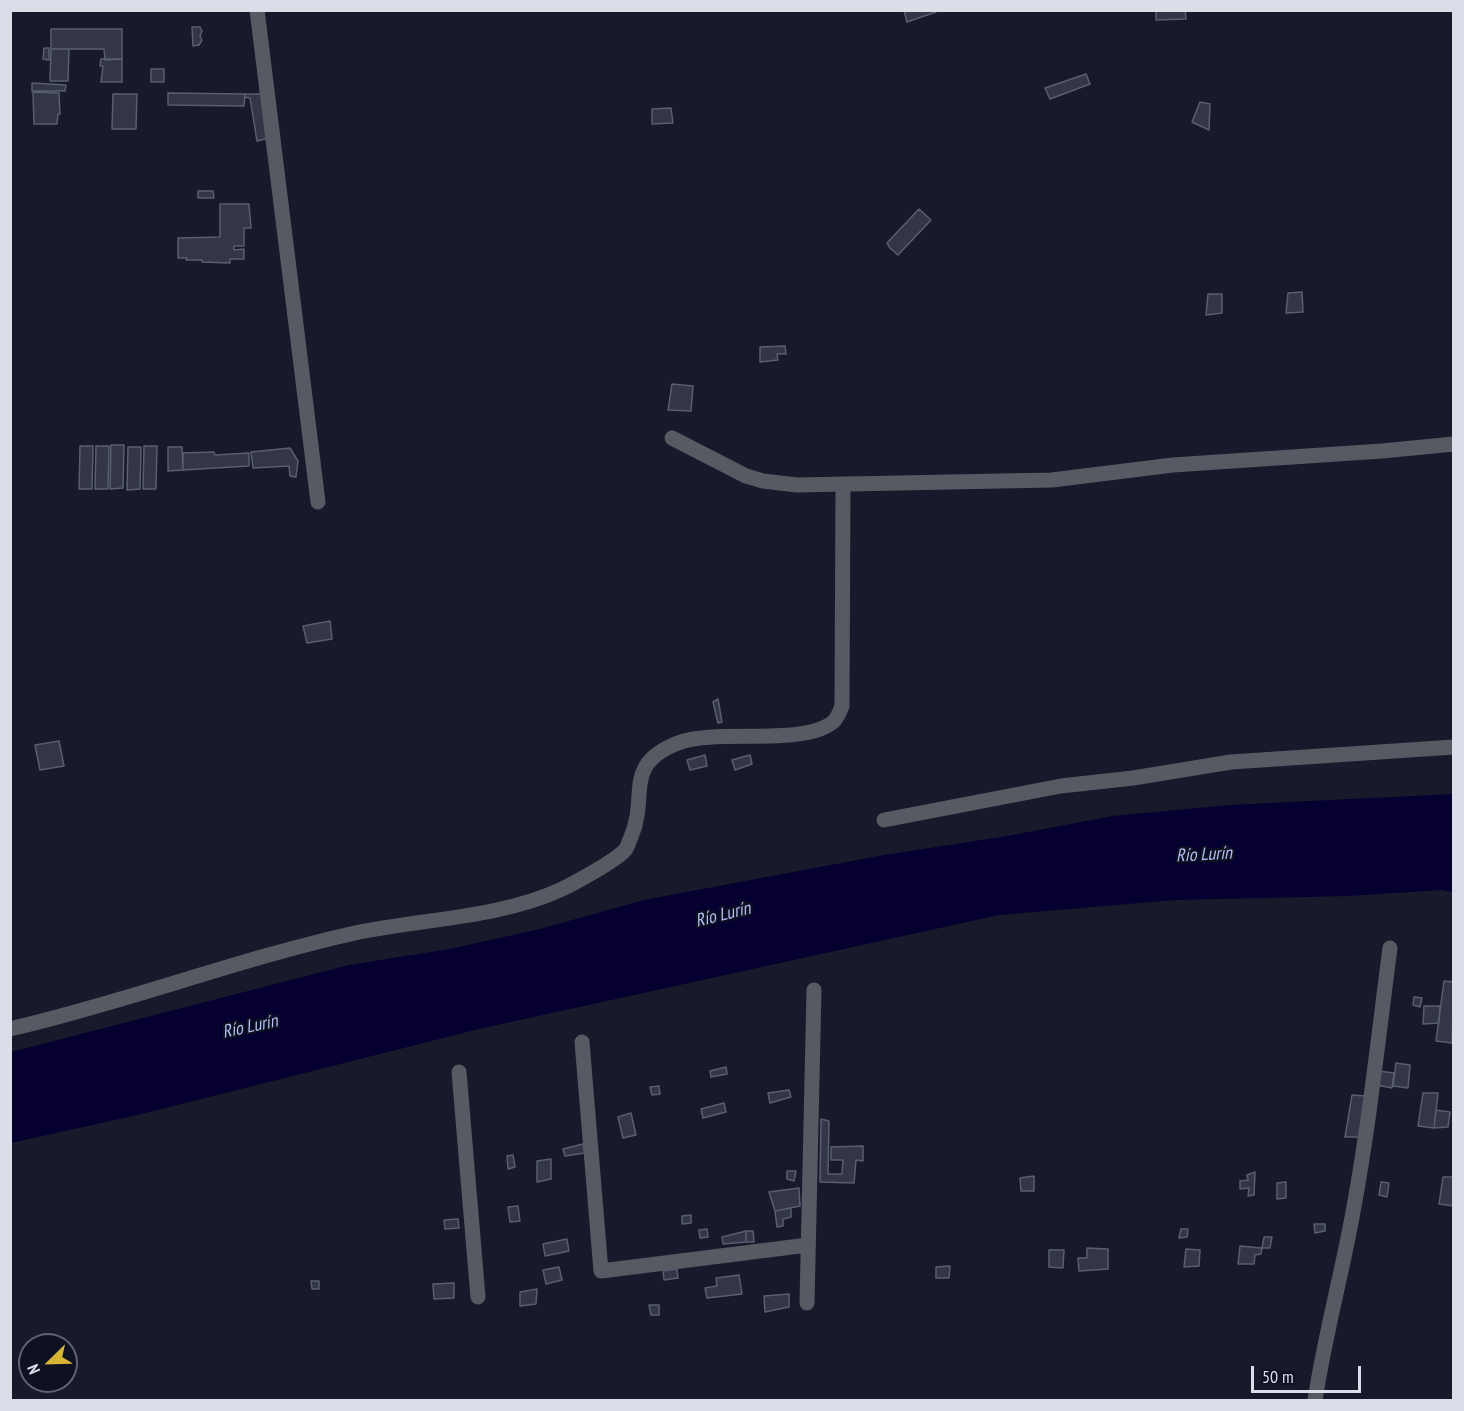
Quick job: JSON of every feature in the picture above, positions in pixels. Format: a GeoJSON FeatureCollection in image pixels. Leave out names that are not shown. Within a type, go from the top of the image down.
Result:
{"type":"FeatureCollection","features":[{"type":"Feature","properties":{"kind":"street"},"geometry":{"type":"LineString","coordinates":[[257,10],[318,502]]}},
{"type":"Feature","properties":{"kind":"street"},"geometry":{"type":"LineString","coordinates":[[672,438],[746,476],[763,482],[797,485],[1052,480],[1173,465],[1454,444]]}},
{"type":"Feature","properties":{"kind":"street"},"geometry":{"type":"LineString","coordinates":[[10,1029],[69,1016],[195,976],[356,933],[506,908],[560,891],[600,868],[625,850],[637,822],[640,775],[654,755],[680,742],[704,738],[813,731],[833,722],[842,706],[843,484]]}},
{"type":"Feature","properties":{"kind":"street"},"geometry":{"type":"LineString","coordinates":[[884,820],[1061,786],[1231,762],[1454,747]]}},
{"type":"Feature","properties":{"kind":"street"},"geometry":{"type":"LineString","coordinates":[[1315,1401],[1332,1306],[1347,1243],[1370,1102],[1390,948]]}},
{"type":"Feature","properties":{"kind":"street"},"geometry":{"type":"LineString","coordinates":[[807,1303],[814,990]]}},
{"type":"Feature","properties":{"kind":"street"},"geometry":{"type":"LineString","coordinates":[[582,1042],[601,1271],[808,1245]]}},
{"type":"Feature","properties":{"kind":"street"},"geometry":{"type":"LineString","coordinates":[[459,1072],[478,1297]]}},
{"type":"Feature","properties":{"kind":"water","name":"Río Lurín"},"geometry":{"type":"Polygon","coordinates":[[[1453,794],[1453,892],[1442,890],[1349,896],[1175,900],[999,915],[479,1029],[142,1114],[11,1143],[11,1052],[349,965],[450,949],[540,929],[644,900],[884,855],[1007,836],[1113,816],[1229,805],[1453,794]]]}},
{"type":"Feature","properties":{"kind":"building"},"geometry":{"type":"Polygon","coordinates":[[[904,10],[936,10],[936,12],[907,22],[904,10]]]}},
{"type":"Feature","properties":{"kind":"building"},"geometry":{"type":"Polygon","coordinates":[[[1156,10],[1185,10],[1186,19],[1156,20],[1156,10]]]}},
{"type":"Feature","properties":{"kind":"building"},"geometry":{"type":"Polygon","coordinates":[[[192,27],[200,27],[202,31],[200,36],[202,40],[199,45],[193,46],[192,27]]]}},
{"type":"Feature","properties":{"kind":"building"},"geometry":{"type":"Polygon","coordinates":[[[51,29],[122,29],[122,59],[105,60],[104,49],[51,49],[51,29]]]}},
{"type":"Feature","properties":{"kind":"building"},"geometry":{"type":"Polygon","coordinates":[[[44,48],[49,48],[49,60],[43,59],[44,48]]]}},
{"type":"Feature","properties":{"kind":"building"},"geometry":{"type":"Polygon","coordinates":[[[51,49],[69,49],[68,81],[50,81],[51,49]]]}},
{"type":"Feature","properties":{"kind":"building"},"geometry":{"type":"Polygon","coordinates":[[[101,59],[122,59],[122,82],[101,82],[103,66],[100,66],[101,59]]]}},
{"type":"Feature","properties":{"kind":"building"},"geometry":{"type":"Polygon","coordinates":[[[151,69],[164,69],[164,82],[151,82],[151,69]]]}},
{"type":"Feature","properties":{"kind":"building"},"geometry":{"type":"Polygon","coordinates":[[[1086,74],[1090,84],[1050,99],[1045,88],[1086,74]]]}},
{"type":"Feature","properties":{"kind":"building"},"geometry":{"type":"Polygon","coordinates":[[[32,83],[66,85],[65,91],[32,91],[32,83]]]}},
{"type":"Feature","properties":{"kind":"building"},"geometry":{"type":"Polygon","coordinates":[[[33,92],[59,93],[60,114],[58,114],[57,124],[34,124],[33,92]]]}},
{"type":"Feature","properties":{"kind":"building"},"geometry":{"type":"Polygon","coordinates":[[[168,93],[245,94],[244,106],[168,105],[168,93]]]}},
{"type":"Feature","properties":{"kind":"building"},"geometry":{"type":"Polygon","coordinates":[[[113,94],[137,94],[136,129],[112,129],[113,94]]]}},
{"type":"Feature","properties":{"kind":"building"},"geometry":{"type":"Polygon","coordinates":[[[245,94],[263,94],[268,134],[265,139],[257,141],[250,98],[245,97],[245,94]]]}},
{"type":"Feature","properties":{"kind":"building"},"geometry":{"type":"Polygon","coordinates":[[[1200,102],[1210,104],[1209,130],[1192,122],[1200,102]]]}},
{"type":"Feature","properties":{"kind":"building"},"geometry":{"type":"Polygon","coordinates":[[[671,108],[673,123],[652,124],[652,109],[671,108]]]}},
{"type":"Feature","properties":{"kind":"building"},"geometry":{"type":"Polygon","coordinates":[[[198,191],[213,191],[214,198],[198,198],[198,191]]]}},
{"type":"Feature","properties":{"kind":"building"},"geometry":{"type":"Polygon","coordinates":[[[220,204],[249,204],[251,228],[244,228],[244,246],[234,246],[234,250],[244,249],[244,259],[230,259],[230,263],[178,258],[178,238],[220,237],[220,204]]]}},
{"type":"Feature","properties":{"kind":"building"},"geometry":{"type":"Polygon","coordinates":[[[919,209],[931,220],[898,255],[887,243],[919,209]]]}},
{"type":"Feature","properties":{"kind":"building"},"geometry":{"type":"Polygon","coordinates":[[[1302,292],[1303,312],[1286,313],[1288,293],[1302,292]]]}},
{"type":"Feature","properties":{"kind":"building"},"geometry":{"type":"Polygon","coordinates":[[[1208,294],[1222,294],[1222,313],[1206,315],[1208,294]]]}},
{"type":"Feature","properties":{"kind":"building"},"geometry":{"type":"Polygon","coordinates":[[[785,346],[786,354],[777,354],[778,360],[760,362],[760,347],[785,346]]]}},
{"type":"Feature","properties":{"kind":"building"},"geometry":{"type":"Polygon","coordinates":[[[672,384],[693,386],[691,411],[668,410],[672,384]]]}},
{"type":"Feature","properties":{"kind":"building"},"geometry":{"type":"Polygon","coordinates":[[[111,445],[124,445],[123,488],[110,489],[111,445]]]}},
{"type":"Feature","properties":{"kind":"building"},"geometry":{"type":"Polygon","coordinates":[[[80,446],[93,446],[92,489],[79,489],[80,446]]]}},
{"type":"Feature","properties":{"kind":"building"},"geometry":{"type":"Polygon","coordinates":[[[96,446],[109,446],[108,489],[95,489],[96,446]]]}},
{"type":"Feature","properties":{"kind":"building"},"geometry":{"type":"Polygon","coordinates":[[[144,446],[157,446],[156,489],[143,489],[144,446]]]}},
{"type":"Feature","properties":{"kind":"building"},"geometry":{"type":"Polygon","coordinates":[[[128,447],[141,447],[140,489],[127,490],[128,447]]]}},
{"type":"Feature","properties":{"kind":"building"},"geometry":{"type":"Polygon","coordinates":[[[168,447],[182,447],[183,470],[168,471],[168,447]]]}},
{"type":"Feature","properties":{"kind":"building"},"geometry":{"type":"Polygon","coordinates":[[[290,448],[298,461],[296,477],[290,476],[289,466],[253,468],[251,452],[290,448]]]}},
{"type":"Feature","properties":{"kind":"building"},"geometry":{"type":"Polygon","coordinates":[[[214,452],[215,455],[249,453],[249,466],[183,470],[183,453],[214,452]]]}},
{"type":"Feature","properties":{"kind":"building"},"geometry":{"type":"Polygon","coordinates":[[[330,621],[332,639],[307,643],[303,626],[330,621]]]}},
{"type":"Feature","properties":{"kind":"building"},"geometry":{"type":"Polygon","coordinates":[[[718,699],[722,722],[718,723],[713,702],[718,699]]]}},
{"type":"Feature","properties":{"kind":"building"},"geometry":{"type":"Polygon","coordinates":[[[59,741],[64,766],[40,770],[35,745],[59,741]]]}},
{"type":"Feature","properties":{"kind":"building"},"geometry":{"type":"Polygon","coordinates":[[[705,755],[707,766],[690,770],[687,760],[705,755]]]}},
{"type":"Feature","properties":{"kind":"building"},"geometry":{"type":"Polygon","coordinates":[[[750,755],[752,764],[735,770],[732,760],[750,755]]]}},
{"type":"Feature","properties":{"kind":"building"},"geometry":{"type":"Polygon","coordinates":[[[1444,981],[1454,982],[1452,1043],[1436,1041],[1444,981]]]}},
{"type":"Feature","properties":{"kind":"building"},"geometry":{"type":"Polygon","coordinates":[[[1414,997],[1422,998],[1420,1007],[1413,1005],[1414,997]]]}},
{"type":"Feature","properties":{"kind":"building"},"geometry":{"type":"Polygon","coordinates":[[[1424,1006],[1440,1006],[1439,1023],[1423,1024],[1424,1006]]]}},
{"type":"Feature","properties":{"kind":"building"},"geometry":{"type":"Polygon","coordinates":[[[1396,1063],[1410,1065],[1408,1088],[1393,1086],[1396,1063]]]}},
{"type":"Feature","properties":{"kind":"building"},"geometry":{"type":"Polygon","coordinates":[[[726,1067],[727,1074],[711,1077],[710,1071],[726,1067]]]}},
{"type":"Feature","properties":{"kind":"building"},"geometry":{"type":"Polygon","coordinates":[[[1378,1071],[1394,1073],[1392,1088],[1376,1085],[1378,1071]]]}},
{"type":"Feature","properties":{"kind":"building"},"geometry":{"type":"Polygon","coordinates":[[[659,1086],[660,1094],[652,1095],[650,1087],[659,1086]]]}},
{"type":"Feature","properties":{"kind":"building"},"geometry":{"type":"Polygon","coordinates":[[[789,1090],[791,1097],[770,1103],[768,1093],[789,1090]]]}},
{"type":"Feature","properties":{"kind":"building"},"geometry":{"type":"Polygon","coordinates":[[[1423,1093],[1438,1093],[1434,1128],[1418,1126],[1423,1093]]]}},
{"type":"Feature","properties":{"kind":"building"},"geometry":{"type":"Polygon","coordinates":[[[1352,1095],[1365,1096],[1359,1137],[1345,1137],[1352,1095]]]}},
{"type":"Feature","properties":{"kind":"building"},"geometry":{"type":"Polygon","coordinates":[[[724,1103],[726,1112],[703,1118],[701,1109],[724,1103]]]}},
{"type":"Feature","properties":{"kind":"building"},"geometry":{"type":"Polygon","coordinates":[[[1436,1110],[1450,1112],[1448,1127],[1434,1128],[1436,1110]]]}},
{"type":"Feature","properties":{"kind":"building"},"geometry":{"type":"Polygon","coordinates":[[[631,1113],[636,1135],[623,1138],[618,1117],[631,1113]]]}},
{"type":"Feature","properties":{"kind":"building"},"geometry":{"type":"Polygon","coordinates":[[[821,1119],[829,1121],[828,1174],[842,1174],[843,1160],[831,1160],[831,1147],[863,1146],[863,1161],[856,1160],[854,1183],[820,1182],[821,1119]]]}},
{"type":"Feature","properties":{"kind":"building"},"geometry":{"type":"Polygon","coordinates":[[[583,1144],[585,1153],[565,1156],[563,1149],[583,1144]]]}},
{"type":"Feature","properties":{"kind":"building"},"geometry":{"type":"Polygon","coordinates":[[[513,1155],[515,1167],[508,1169],[507,1156],[513,1155]]]}},
{"type":"Feature","properties":{"kind":"building"},"geometry":{"type":"Polygon","coordinates":[[[551,1159],[551,1179],[537,1182],[537,1161],[551,1159]]]}},
{"type":"Feature","properties":{"kind":"building"},"geometry":{"type":"Polygon","coordinates":[[[787,1171],[796,1171],[794,1181],[787,1179],[787,1171]]]}},
{"type":"Feature","properties":{"kind":"building"},"geometry":{"type":"Polygon","coordinates":[[[1255,1172],[1254,1195],[1248,1196],[1249,1188],[1240,1189],[1240,1181],[1248,1180],[1247,1175],[1255,1172]]]}},
{"type":"Feature","properties":{"kind":"building"},"geometry":{"type":"Polygon","coordinates":[[[1034,1176],[1034,1191],[1021,1191],[1020,1178],[1034,1176]]]}},
{"type":"Feature","properties":{"kind":"building"},"geometry":{"type":"Polygon","coordinates":[[[1443,1177],[1454,1177],[1454,1206],[1439,1204],[1443,1177]]]}},
{"type":"Feature","properties":{"kind":"building"},"geometry":{"type":"Polygon","coordinates":[[[1286,1182],[1286,1198],[1277,1199],[1277,1183],[1286,1182]]]}},
{"type":"Feature","properties":{"kind":"building"},"geometry":{"type":"Polygon","coordinates":[[[1381,1182],[1389,1183],[1387,1197],[1379,1195],[1381,1182]]]}},
{"type":"Feature","properties":{"kind":"building"},"geometry":{"type":"Polygon","coordinates":[[[799,1188],[800,1206],[775,1211],[769,1192],[799,1188]]]}},
{"type":"Feature","properties":{"kind":"building"},"geometry":{"type":"Polygon","coordinates":[[[518,1206],[520,1221],[510,1222],[508,1207],[518,1206]]]}},
{"type":"Feature","properties":{"kind":"building"},"geometry":{"type":"Polygon","coordinates":[[[791,1208],[791,1217],[783,1219],[783,1226],[777,1227],[775,1211],[791,1208]]]}},
{"type":"Feature","properties":{"kind":"building"},"geometry":{"type":"Polygon","coordinates":[[[691,1215],[691,1223],[682,1224],[682,1216],[691,1215]]]}},
{"type":"Feature","properties":{"kind":"building"},"geometry":{"type":"Polygon","coordinates":[[[458,1219],[459,1228],[445,1229],[444,1220],[458,1219]]]}},
{"type":"Feature","properties":{"kind":"building"},"geometry":{"type":"Polygon","coordinates":[[[1314,1224],[1325,1224],[1325,1231],[1315,1233],[1314,1224]]]}},
{"type":"Feature","properties":{"kind":"building"},"geometry":{"type":"Polygon","coordinates":[[[707,1229],[708,1237],[700,1238],[699,1230],[707,1229]]]}},
{"type":"Feature","properties":{"kind":"building"},"geometry":{"type":"Polygon","coordinates":[[[1181,1229],[1188,1229],[1187,1237],[1179,1238],[1181,1229]]]}},
{"type":"Feature","properties":{"kind":"building"},"geometry":{"type":"Polygon","coordinates":[[[746,1231],[753,1231],[754,1242],[746,1242],[746,1231]]]}},
{"type":"Feature","properties":{"kind":"building"},"geometry":{"type":"Polygon","coordinates":[[[746,1231],[746,1242],[723,1244],[722,1237],[746,1231]]]}},
{"type":"Feature","properties":{"kind":"building"},"geometry":{"type":"Polygon","coordinates":[[[1264,1237],[1272,1237],[1270,1248],[1262,1248],[1264,1237]]]}},
{"type":"Feature","properties":{"kind":"building"},"geometry":{"type":"Polygon","coordinates":[[[567,1239],[569,1251],[545,1256],[543,1244],[567,1239]]]}},
{"type":"Feature","properties":{"kind":"building"},"geometry":{"type":"Polygon","coordinates":[[[1240,1246],[1262,1248],[1261,1254],[1255,1255],[1254,1264],[1238,1264],[1240,1246]]]}},
{"type":"Feature","properties":{"kind":"building"},"geometry":{"type":"Polygon","coordinates":[[[1087,1248],[1108,1249],[1108,1269],[1079,1271],[1078,1258],[1087,1258],[1087,1248]]]}},
{"type":"Feature","properties":{"kind":"building"},"geometry":{"type":"Polygon","coordinates":[[[1186,1249],[1200,1250],[1199,1266],[1184,1267],[1186,1249]]]}},
{"type":"Feature","properties":{"kind":"building"},"geometry":{"type":"Polygon","coordinates":[[[1049,1250],[1064,1250],[1063,1268],[1049,1267],[1049,1250]]]}},
{"type":"Feature","properties":{"kind":"building"},"geometry":{"type":"Polygon","coordinates":[[[950,1266],[949,1278],[936,1278],[936,1267],[950,1266]]]}},
{"type":"Feature","properties":{"kind":"building"},"geometry":{"type":"Polygon","coordinates":[[[559,1267],[562,1280],[546,1284],[543,1270],[559,1267]]]}},
{"type":"Feature","properties":{"kind":"building"},"geometry":{"type":"Polygon","coordinates":[[[677,1269],[678,1278],[664,1280],[663,1271],[677,1269]]]}},
{"type":"Feature","properties":{"kind":"building"},"geometry":{"type":"Polygon","coordinates":[[[739,1275],[742,1294],[707,1298],[705,1288],[717,1286],[716,1278],[739,1275]]]}},
{"type":"Feature","properties":{"kind":"building"},"geometry":{"type":"Polygon","coordinates":[[[311,1281],[319,1281],[319,1289],[312,1289],[311,1281]]]}},
{"type":"Feature","properties":{"kind":"building"},"geometry":{"type":"Polygon","coordinates":[[[454,1283],[454,1298],[434,1299],[433,1284],[454,1283]]]}},
{"type":"Feature","properties":{"kind":"building"},"geometry":{"type":"Polygon","coordinates":[[[537,1289],[536,1304],[520,1306],[520,1292],[537,1289]]]}},
{"type":"Feature","properties":{"kind":"building"},"geometry":{"type":"Polygon","coordinates":[[[789,1294],[789,1307],[765,1312],[764,1296],[789,1294]]]}},
{"type":"Feature","properties":{"kind":"building"},"geometry":{"type":"Polygon","coordinates":[[[649,1305],[659,1305],[659,1315],[651,1315],[649,1305]]]}}]}
